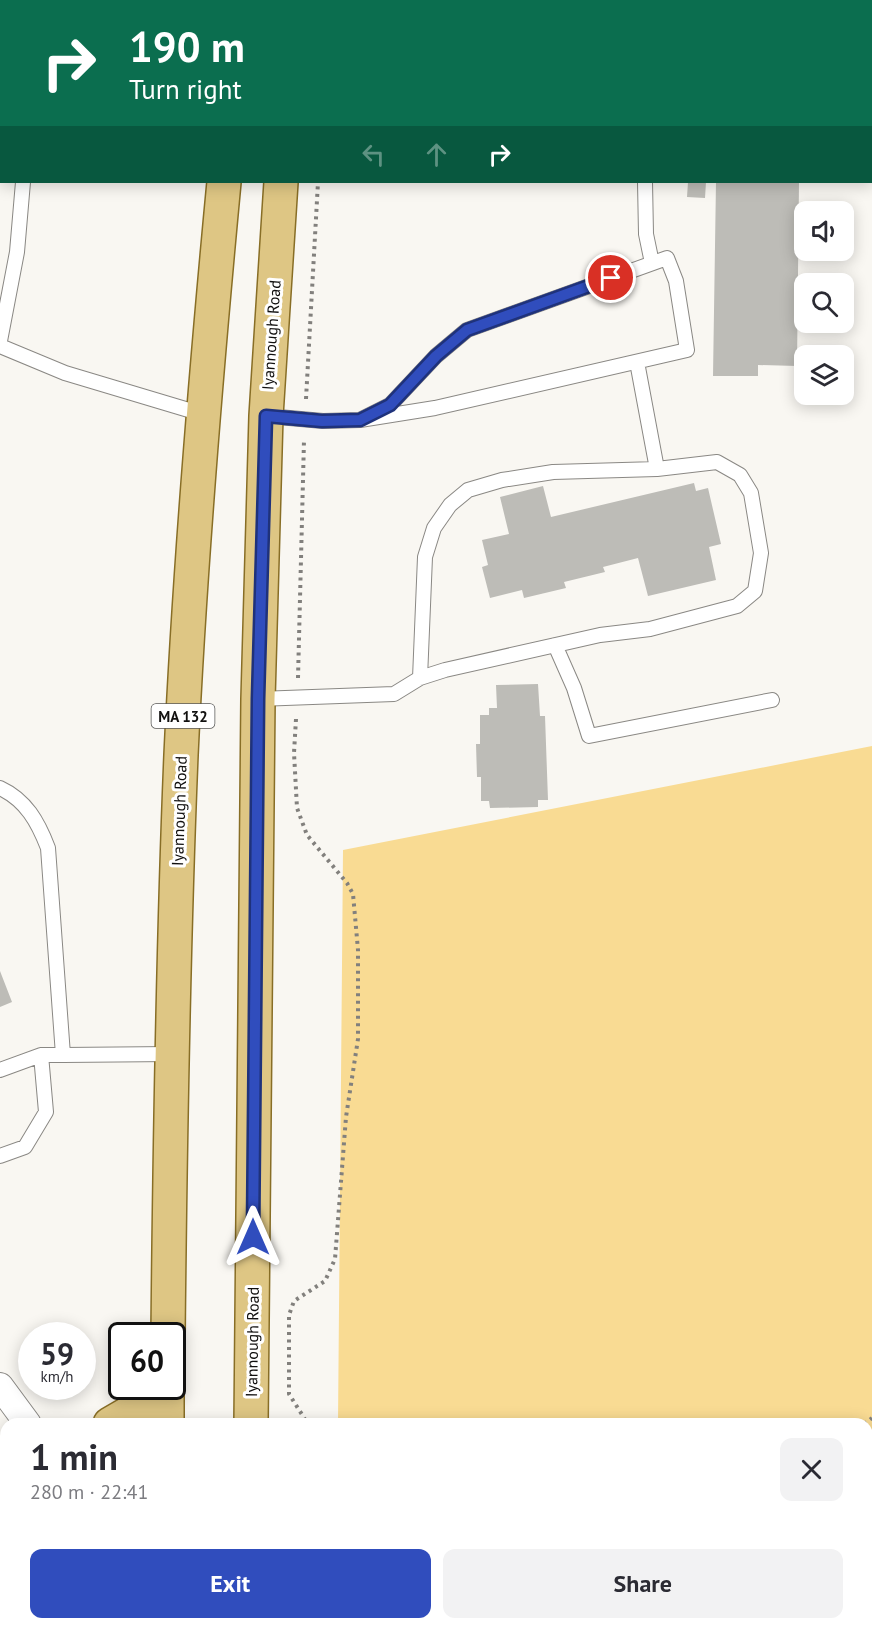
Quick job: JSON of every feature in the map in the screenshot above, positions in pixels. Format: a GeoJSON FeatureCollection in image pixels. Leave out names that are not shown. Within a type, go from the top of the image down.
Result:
{"type":"FeatureCollection","features":[{"type":"Feature","properties":{"kind":"main road","name":"Iyannough Road"},"geometry":{"type":"LineString","coordinates":[[168,1322],[171,1054],[181,753],[202,414],[224,183]]}},
{"type":"Feature","properties":{"kind":"main road","name":"Iyannough Road"},"geometry":{"type":"LineString","coordinates":[[251,1418],[258,699],[266,416],[281,183]]}},
{"type":"Feature","properties":{"kind":"main road"},"geometry":{"type":"LineString","coordinates":[[120,1418],[148,1400]]}},
{"type":"Feature","properties":{"kind":"main road"},"geometry":{"type":"LineString","coordinates":[[166,1400],[167,1418]]}},
{"type":"Feature","properties":{"kind":"street"},"geometry":{"type":"LineString","coordinates":[[0,1386],[24,1418]]}},
{"type":"Feature","properties":{"kind":"lane"},"geometry":{"type":"LineString","coordinates":[[23,183],[17,252],[0,343],[98,384],[202,414]]}},
{"type":"Feature","properties":{"kind":"lane"},"geometry":{"type":"LineString","coordinates":[[645,183],[646,234],[652,264]]}},
{"type":"Feature","properties":{"kind":"lane"},"geometry":{"type":"LineString","coordinates":[[266,416],[360,420],[435,408],[687,350],[676,281],[668,258],[467,330],[436,356],[390,405],[360,420]]}},
{"type":"Feature","properties":{"kind":"lane"},"geometry":{"type":"LineString","coordinates":[[637,362],[657,469]]}},
{"type":"Feature","properties":{"kind":"lane"},"geometry":{"type":"LineString","coordinates":[[258,699],[394,694],[420,678],[600,635],[650,629],[738,606],[755,591],[761,553],[751,493],[740,475],[717,462],[657,469],[553,472],[502,480],[468,490],[450,505],[434,528],[425,557],[420,678]]}},
{"type":"Feature","properties":{"kind":"lane"},"geometry":{"type":"LineString","coordinates":[[555,645],[574,688],[589,736],[772,700]]}},
{"type":"Feature","properties":{"kind":"lane"},"geometry":{"type":"LineString","coordinates":[[0,788],[20,799],[39,824],[48,848],[63,1055]]}},
{"type":"Feature","properties":{"kind":"lane"},"geometry":{"type":"LineString","coordinates":[[0,1070],[41,1055],[171,1054]]}},
{"type":"Feature","properties":{"kind":"lane"},"geometry":{"type":"LineString","coordinates":[[0,1156],[25,1147],[46,1112],[41,1055]]}},
{"type":"Feature","properties":{"kind":"path"},"geometry":{"type":"LineString","coordinates":[[304,1418],[289,1394],[289,1315],[294,1301],[326,1281],[334,1259],[346,1117],[358,1039],[358,950],[352,894],[347,883],[307,835],[297,808],[294,753],[304,419],[318,183]]}},
{"type":"Feature","properties":{"kind":"shaded area"},"geometry":{"type":"Polygon","coordinates":[[[872,746],[872,1418],[338,1418],[343,850],[872,746]]]}},
{"type":"Feature","properties":{"kind":"building"},"geometry":{"type":"Polygon","coordinates":[[[688,183],[706,183],[705,198],[687,197],[688,183]]]}},
{"type":"Feature","properties":{"kind":"building"},"geometry":{"type":"Polygon","coordinates":[[[716,183],[799,183],[799,201],[794,201],[794,261],[798,261],[798,273],[794,273],[794,333],[797,333],[797,345],[794,345],[794,366],[758,365],[758,376],[713,376],[716,183]]]}},
{"type":"Feature","properties":{"kind":"building"},"geometry":{"type":"Polygon","coordinates":[[[694,483],[696,491],[708,488],[721,544],[709,547],[716,580],[648,596],[638,558],[603,567],[605,572],[564,582],[566,588],[524,598],[522,590],[490,598],[482,567],[488,565],[482,540],[509,534],[500,497],[543,486],[551,517],[694,483]]]}},
{"type":"Feature","properties":{"kind":"building"},"geometry":{"type":"Polygon","coordinates":[[[538,684],[540,716],[545,716],[548,800],[538,800],[538,807],[490,808],[489,801],[481,801],[481,777],[477,777],[476,744],[480,744],[480,715],[489,715],[489,708],[497,708],[496,685],[538,684]]]}},
{"type":"Feature","properties":{"kind":"building"},"geometry":{"type":"Polygon","coordinates":[[[0,971],[12,1002],[0,1007],[0,971]]]}},
{"type":"Feature","properties":{"kind":"route"},"geometry":{"type":"LineString","coordinates":[[253,1237],[258,699],[266,416],[322,421],[360,420],[390,405],[436,356],[467,330],[611,278]]}}]}
